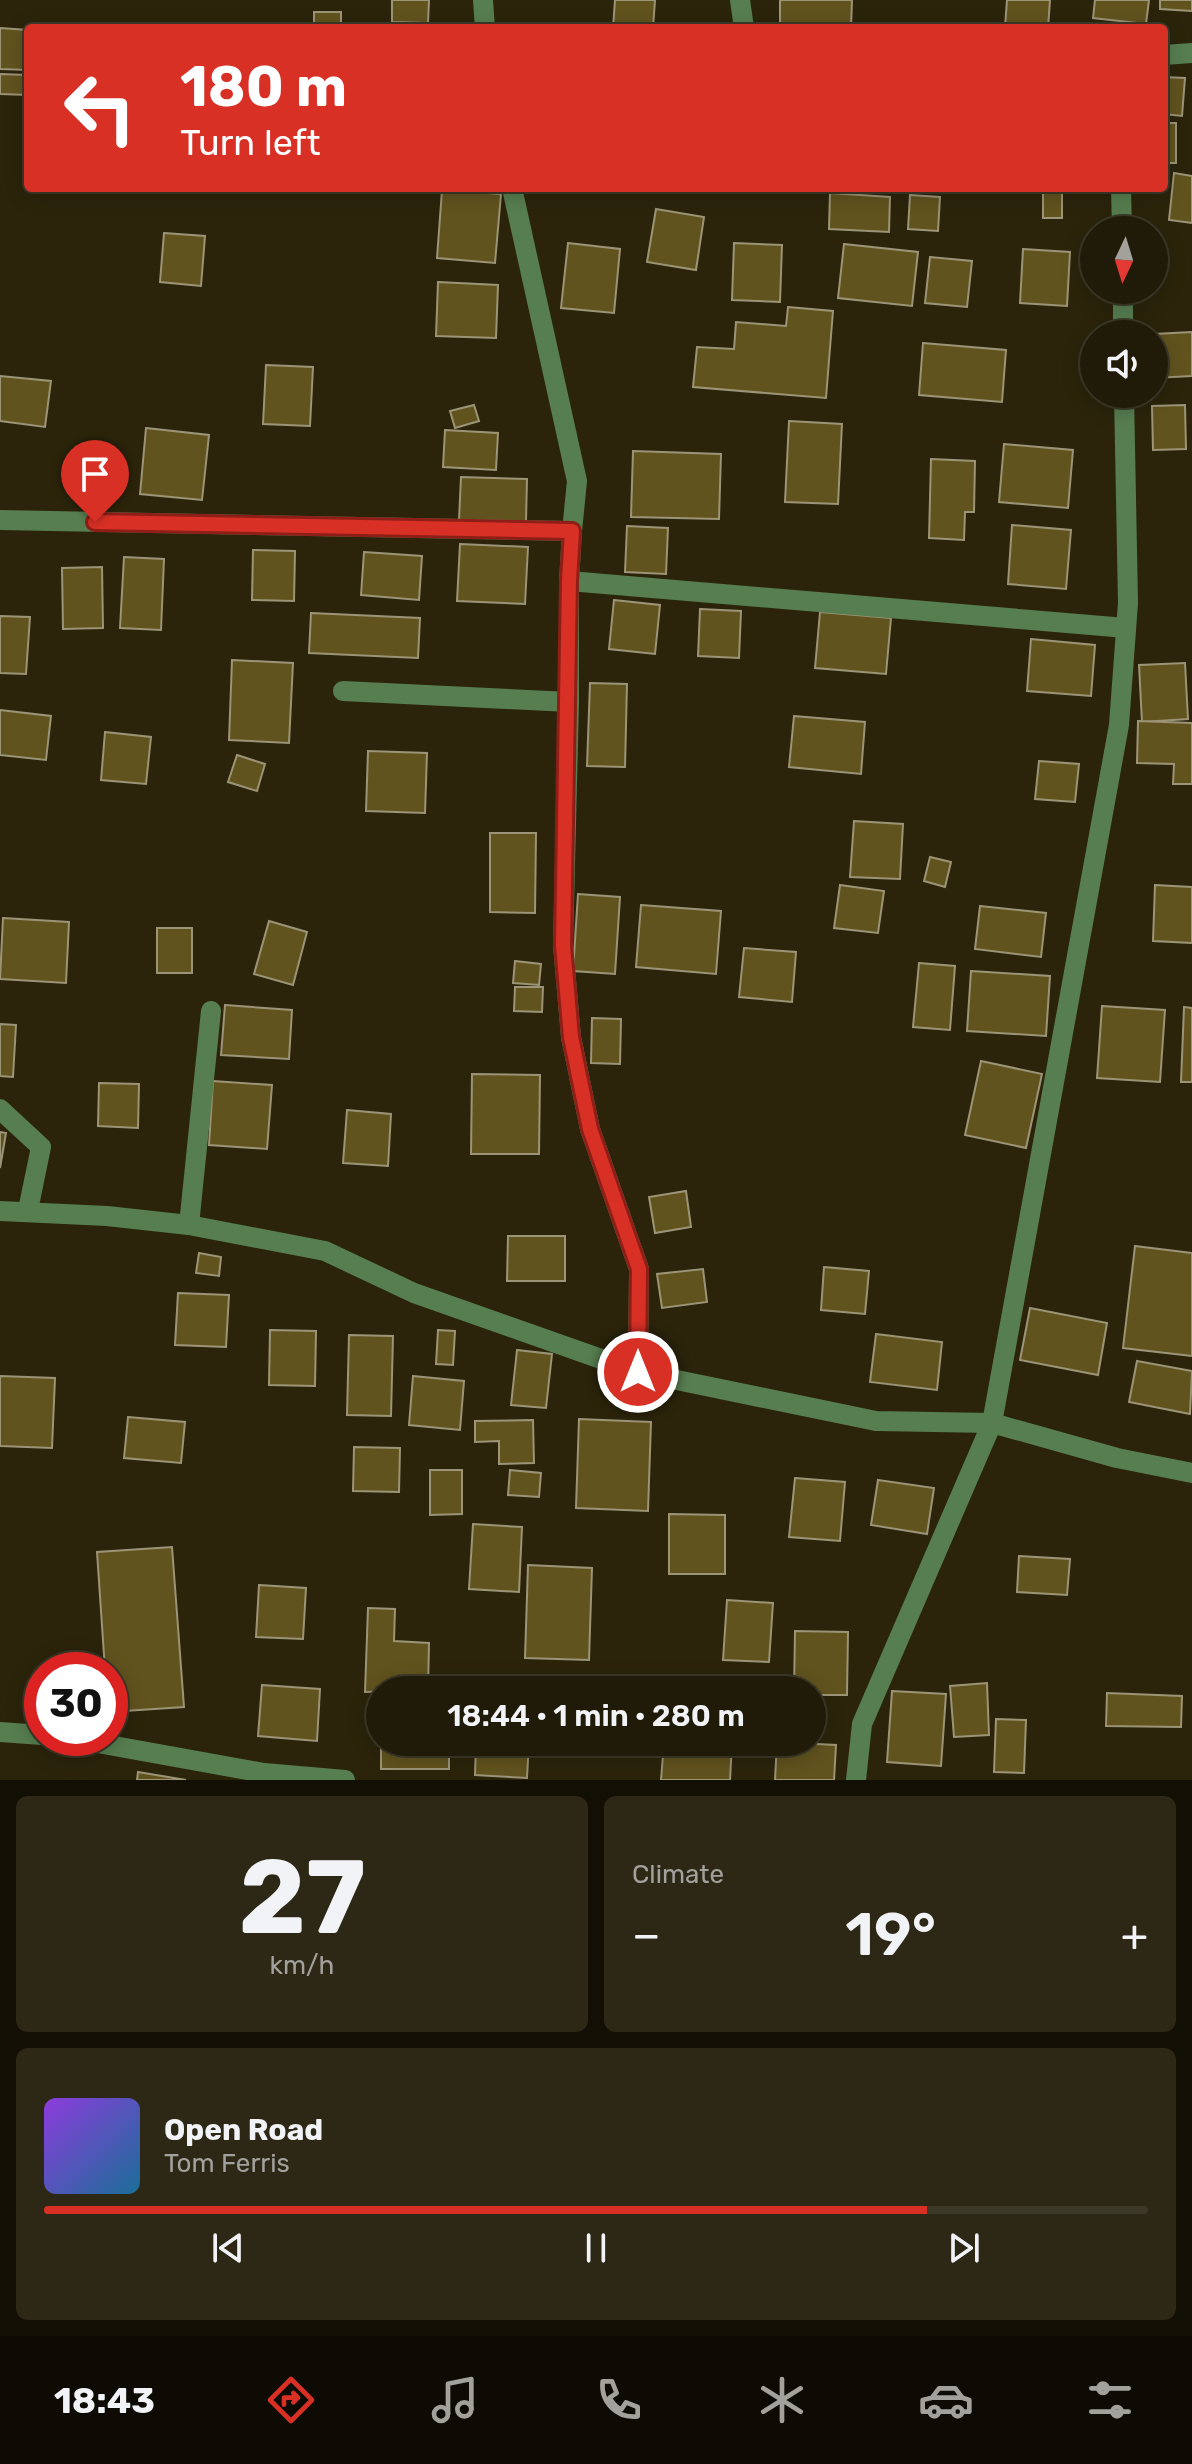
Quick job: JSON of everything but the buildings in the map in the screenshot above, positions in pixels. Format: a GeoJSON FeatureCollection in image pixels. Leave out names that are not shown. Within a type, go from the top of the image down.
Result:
{"type":"FeatureCollection","features":[{"type":"Feature","properties":{"kind":"street"},"geometry":{"type":"LineString","coordinates":[[483,0],[485,24]]}},
{"type":"Feature","properties":{"kind":"street"},"geometry":{"type":"LineString","coordinates":[[740,0],[743,24]]}},
{"type":"Feature","properties":{"kind":"street"},"geometry":{"type":"LineString","coordinates":[[1168,55],[1192,53]]}},
{"type":"Feature","properties":{"kind":"street"},"geometry":{"type":"LineString","coordinates":[[513,192],[577,481],[569,581],[563,945],[571,1037],[590,1129],[639,1269],[638,1372]]}},
{"type":"Feature","properties":{"kind":"street"},"geometry":{"type":"LineString","coordinates":[[1121,192],[1122,216]]}},
{"type":"Feature","properties":{"kind":"street"},"geometry":{"type":"LineString","coordinates":[[856,1780],[862,1724],[992,1423],[1119,725],[1126,628],[1124,408]]}},
{"type":"Feature","properties":{"kind":"street"},"geometry":{"type":"LineString","coordinates":[[0,520],[572,531]]}},
{"type":"Feature","properties":{"kind":"street"},"geometry":{"type":"LineString","coordinates":[[569,581],[1126,628]]}},
{"type":"Feature","properties":{"kind":"street"},"geometry":{"type":"LineString","coordinates":[[343,691],[569,702]]}},
{"type":"Feature","properties":{"kind":"street"},"geometry":{"type":"LineString","coordinates":[[189,1225],[211,1011]]}},
{"type":"Feature","properties":{"kind":"street"},"geometry":{"type":"LineString","coordinates":[[0,1109],[41,1147],[28,1210]]}},
{"type":"Feature","properties":{"kind":"street"},"geometry":{"type":"LineString","coordinates":[[0,1211],[28,1210],[189,1225],[325,1251],[414,1293],[638,1372],[876,1421],[992,1423],[1117,1458],[1192,1473]]}},
{"type":"Feature","properties":{"kind":"street"},"geometry":{"type":"LineString","coordinates":[[0,1732],[24,1734]]}},
{"type":"Feature","properties":{"kind":"street"},"geometry":{"type":"LineString","coordinates":[[128,1748],[264,1773],[345,1780]]}},
{"type":"Feature","properties":{"kind":"route"},"geometry":{"type":"LineString","coordinates":[[95,522],[572,531],[563,945],[571,1037],[590,1129],[639,1269],[638,1372]]}}]}
